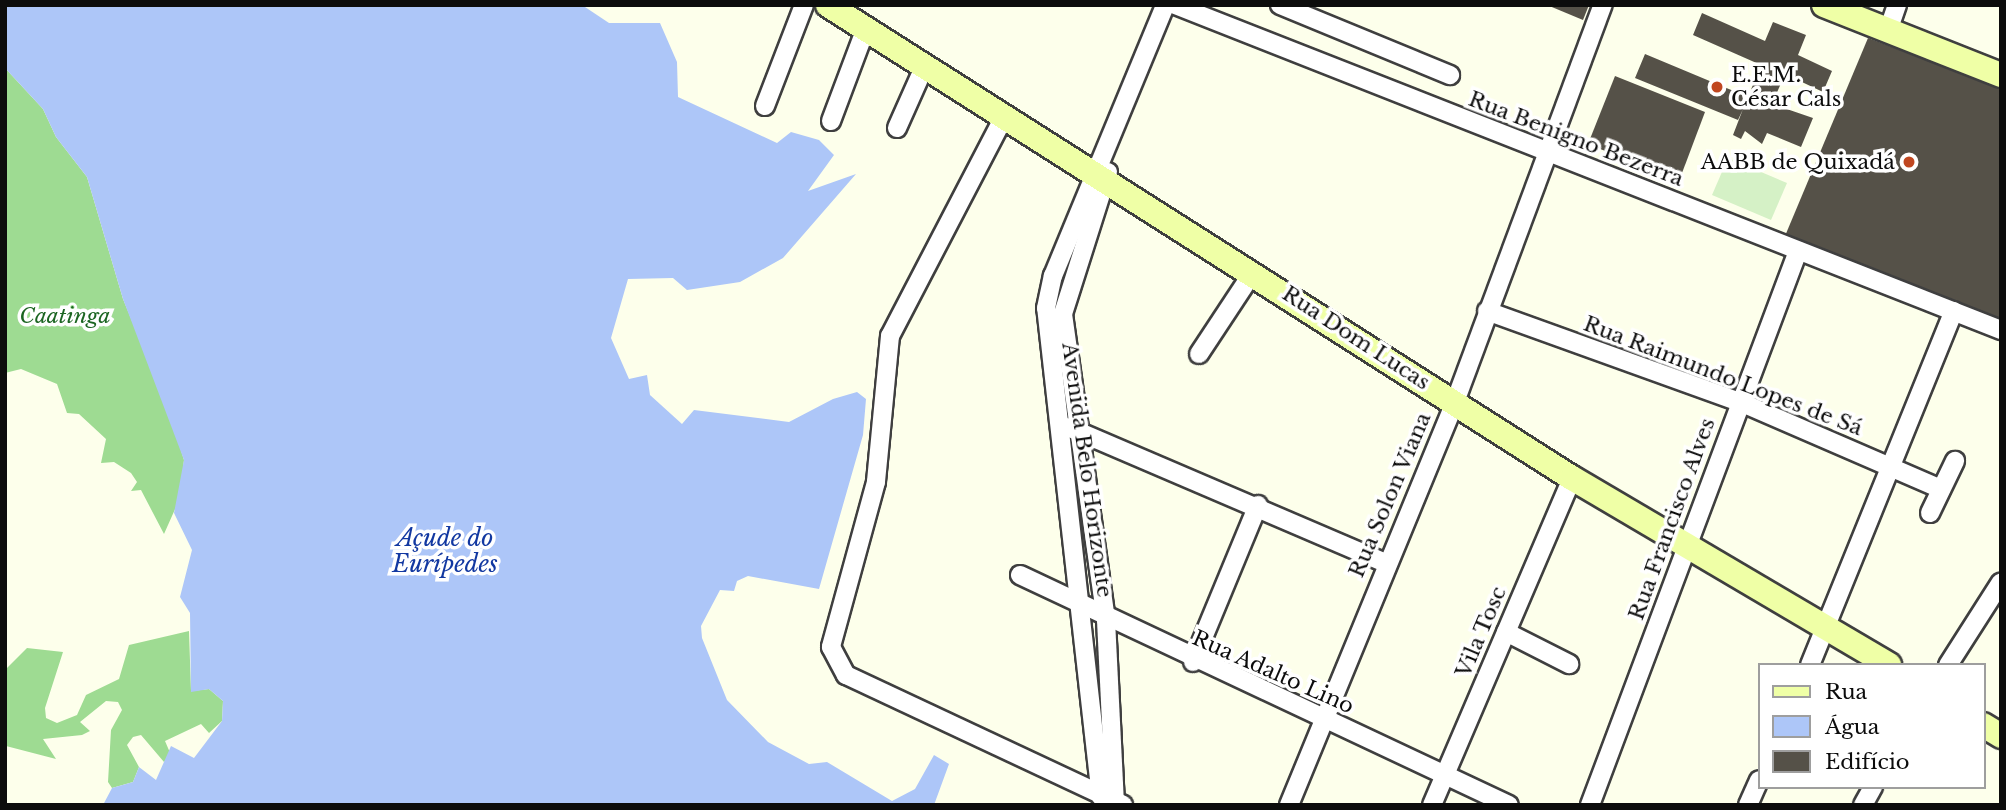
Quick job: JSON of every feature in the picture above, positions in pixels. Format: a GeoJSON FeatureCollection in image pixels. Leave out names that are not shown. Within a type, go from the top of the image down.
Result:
{"type":"FeatureCollection","features":[{"type":"Feature","properties":{"kind":"street"},"geometry":{"type":"LineString","coordinates":[[765,106],[804,5]]}},
{"type":"Feature","properties":{"kind":"street","name":"Rua Dom Lucas"},"geometry":{"type":"LineString","coordinates":[[828,5],[1004,117],[1104,170],[1253,272],[1572,478],[1828,624],[1886,663]]}},
{"type":"Feature","properties":{"kind":"street","name":"Avenida Belo Horizonte"},"geometry":{"type":"LineString","coordinates":[[1109,802],[1083,608],[1069,539],[1067,427],[1055,311],[1165,5]]}},
{"type":"Feature","properties":{"kind":"street","name":"Rua Benigno Bezerra"},"geometry":{"type":"LineString","coordinates":[[1175,5],[2001,330]]}},
{"type":"Feature","properties":{"kind":"street"},"geometry":{"type":"LineString","coordinates":[[1280,5],[1450,75]]}},
{"type":"Feature","properties":{"kind":"street","name":"Rua Solon Viana"},"geometry":{"type":"LineString","coordinates":[[1289,805],[1320,718],[1455,402],[1486,311],[1603,5]]}},
{"type":"Feature","properties":{"kind":"street"},"geometry":{"type":"LineString","coordinates":[[1824,5],[2001,75]]}},
{"type":"Feature","properties":{"kind":"street"},"geometry":{"type":"LineString","coordinates":[[1888,31],[1897,5]]}},
{"type":"Feature","properties":{"kind":"street"},"geometry":{"type":"LineString","coordinates":[[831,121],[866,28]]}},
{"type":"Feature","properties":{"kind":"street"},"geometry":{"type":"LineString","coordinates":[[897,128],[925,65]]}},
{"type":"Feature","properties":{"kind":"street"},"geometry":{"type":"LineString","coordinates":[[1004,117],[890,336],[876,482],[831,647],[846,675],[1076,783],[1109,802]]}},
{"type":"Feature","properties":{"kind":"street","name":"Rua Francisco Alves"},"geometry":{"type":"LineString","coordinates":[[1590,805],[1798,251]]}},
{"type":"Feature","properties":{"kind":"street"},"geometry":{"type":"LineString","coordinates":[[1199,354],[1253,272]]}},
{"type":"Feature","properties":{"kind":"street","name":"Rua Raimundo Lopes de Sá"},"geometry":{"type":"LineString","coordinates":[[1486,311],[1740,402],[1941,489]]}},
{"type":"Feature","properties":{"kind":"street"},"geometry":{"type":"LineString","coordinates":[[1811,663],[1954,311]]}},
{"type":"Feature","properties":{"kind":"street"},"geometry":{"type":"LineString","coordinates":[[1067,427],[1258,505],[1386,563]]}},
{"type":"Feature","properties":{"kind":"street","name":"Avenida Belo Horizonte"},"geometry":{"type":"LineString","coordinates":[[1067,427],[1106,620],[1109,802]]}},
{"type":"Feature","properties":{"kind":"street"},"geometry":{"type":"LineString","coordinates":[[1930,513],[1955,461]]}},
{"type":"Feature","properties":{"kind":"street","name":"Vila Tosc"},"geometry":{"type":"LineString","coordinates":[[1432,805],[1572,478]]}},
{"type":"Feature","properties":{"kind":"street"},"geometry":{"type":"LineString","coordinates":[[1193,662],[1258,505]]}},
{"type":"Feature","properties":{"kind":"street"},"geometry":{"type":"LineString","coordinates":[[1069,539],[1091,537]]}},
{"type":"Feature","properties":{"kind":"street","name":"Rua Adalto Lino"},"geometry":{"type":"LineString","coordinates":[[1020,575],[1193,662],[1509,805]]}},
{"type":"Feature","properties":{"kind":"street"},"geometry":{"type":"LineString","coordinates":[[1949,663],[2001,582]]}},
{"type":"Feature","properties":{"kind":"street"},"geometry":{"type":"LineString","coordinates":[[1506,632],[1570,664]]}},
{"type":"Feature","properties":{"kind":"street"},"geometry":{"type":"LineString","coordinates":[[1985,726],[2001,736]]}},
{"type":"Feature","properties":{"kind":"street"},"geometry":{"type":"LineString","coordinates":[[1748,805],[1758,782]]}},
{"type":"Feature","properties":{"kind":"street"},"geometry":{"type":"LineString","coordinates":[[1863,805],[1872,789]]}},
{"type":"Feature","properties":{"kind":"green space","name":"Caatinga"},"geometry":{"type":"Polygon","coordinates":[[[5,68],[43,109],[56,137],[87,177],[123,299],[167,406],[184,460],[180,498],[164,534],[141,490],[131,491],[137,482],[131,473],[114,462],[101,463],[106,439],[79,414],[67,413],[57,384],[21,369],[5,373],[5,68]]]}},
{"type":"Feature","properties":{"kind":"green space"},"geometry":{"type":"Polygon","coordinates":[[[1728,158],[1787,183],[1771,220],[1712,195],[1728,158]]]}},
{"type":"Feature","properties":{"kind":"green space"},"geometry":{"type":"Polygon","coordinates":[[[189,631],[191,691],[209,689],[223,701],[222,721],[209,733],[201,724],[165,741],[171,755],[164,762],[141,735],[133,737],[127,745],[139,767],[133,782],[112,788],[108,782],[111,730],[122,710],[118,702],[106,701],[80,722],[90,731],[82,735],[43,739],[56,759],[6,746],[5,670],[27,648],[63,652],[45,708],[46,718],[57,723],[77,715],[86,695],[119,679],[129,645],[189,631]]]}},
{"type":"Feature","properties":{"kind":"water","name":"Açude do Eurípedes"},"geometry":{"type":"Polygon","coordinates":[[[5,5],[582,5],[609,23],[660,23],[677,62],[678,97],[777,143],[791,132],[819,140],[834,155],[808,191],[856,174],[783,258],[740,282],[687,290],[673,278],[628,279],[611,338],[629,379],[647,375],[650,395],[682,424],[694,410],[789,422],[833,399],[857,392],[866,399],[863,435],[819,589],[748,576],[737,581],[734,591],[720,590],[701,626],[702,638],[727,700],[768,742],[809,764],[827,762],[892,801],[915,789],[934,755],[949,764],[934,805],[103,805],[112,788],[133,782],[139,767],[156,780],[171,746],[194,758],[222,721],[223,701],[209,689],[191,692],[190,613],[180,597],[192,550],[174,513],[184,460],[123,299],[87,177],[56,137],[43,109],[5,68],[5,5]]]}},
{"type":"Feature","properties":{"kind":"building"},"geometry":{"type":"Polygon","coordinates":[[[1547,5],[1589,5],[1583,20],[1547,5]]]}},
{"type":"Feature","properties":{"kind":"building"},"geometry":{"type":"Polygon","coordinates":[[[1702,13],[1765,41],[1773,22],[1806,35],[1798,55],[1832,71],[1823,92],[1785,74],[1772,104],[1813,118],[1801,147],[1767,133],[1762,144],[1745,131],[1741,139],[1733,135],[1743,109],[1738,120],[1635,78],[1645,54],[1748,97],[1761,65],[1693,35],[1702,13]]]}},
{"type":"Feature","properties":{"kind":"building","name":"AABB de Quixadá"},"geometry":{"type":"Polygon","coordinates":[[[1868,38],[2001,88],[2001,319],[1785,236],[1868,38]]]}},
{"type":"Feature","properties":{"kind":"building"},"geometry":{"type":"Polygon","coordinates":[[[1615,76],[1705,112],[1679,181],[1588,144],[1615,76]]]}},
{"type":"Feature","properties":{"kind":"place","name":"E.E.M. César Cals"},"geometry":{"type":"Point","coordinates":[1717,87]}},
{"type":"Feature","properties":{"kind":"place","name":"AABB de Quixadá"},"geometry":{"type":"Point","coordinates":[1909,162]}}]}
